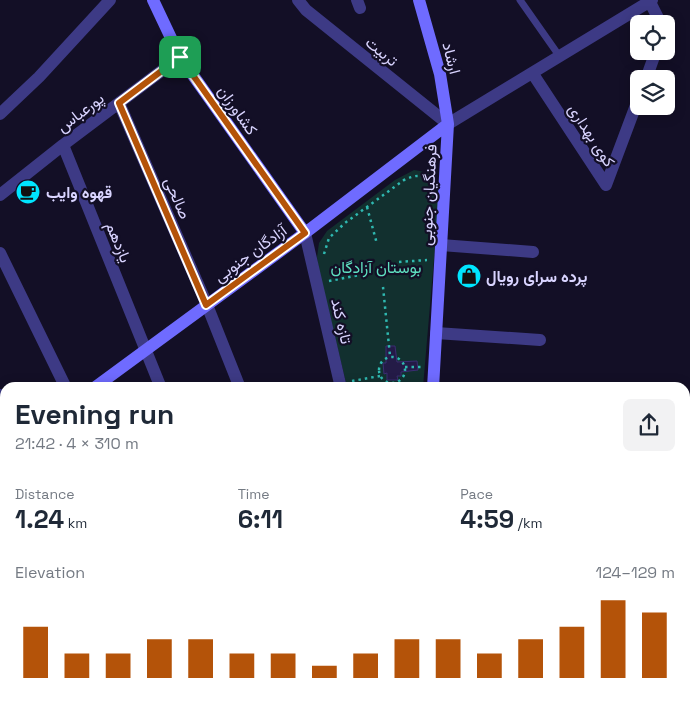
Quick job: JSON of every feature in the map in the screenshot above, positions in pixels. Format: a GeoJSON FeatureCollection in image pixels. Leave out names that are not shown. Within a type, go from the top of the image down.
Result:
{"type":"FeatureCollection","features":[{"type":"Feature","properties":{"kind":"street"},"geometry":{"type":"LineString","coordinates":[[0,114],[39,77],[110,0]]}},
{"type":"Feature","properties":{"kind":"street","name":"کشاورزان"},"geometry":{"type":"LineString","coordinates":[[153,0],[180,57],[305,233]]}},
{"type":"Feature","properties":{"kind":"street","name":"تربیت"},"geometry":{"type":"LineString","coordinates":[[298,0],[306,10],[448,124]]}},
{"type":"Feature","properties":{"kind":"street","name":"ارشاد"},"geometry":{"type":"LineString","coordinates":[[420,0],[440,74],[448,124]]}},
{"type":"Feature","properties":{"kind":"street"},"geometry":{"type":"LineString","coordinates":[[448,124],[533,74],[650,0],[657,15]]}},
{"type":"Feature","properties":{"kind":"street","name":"پورعباس"},"geometry":{"type":"LineString","coordinates":[[0,195],[180,57]]}},
{"type":"Feature","properties":{"kind":"street","name":"کوی بهداری"},"geometry":{"type":"LineString","coordinates":[[533,74],[606,185],[632,115]]}},
{"type":"Feature","properties":{"kind":"street","name":"صالحی"},"geometry":{"type":"LineString","coordinates":[[119,103],[238,382]]}},
{"type":"Feature","properties":{"kind":"street","name":"آزادگان جنوبی"},"geometry":{"type":"LineString","coordinates":[[102,382],[305,233],[448,124]]}},
{"type":"Feature","properties":{"kind":"street","name":"فرهنگیان جنوبی"},"geometry":{"type":"LineString","coordinates":[[433,382],[448,124]]}},
{"type":"Feature","properties":{"kind":"street","name":"یازدهم"},"geometry":{"type":"LineString","coordinates":[[63,145],[158,382]]}},
{"type":"Feature","properties":{"kind":"street","name":"تازه کند"},"geometry":{"type":"LineString","coordinates":[[305,233],[345,382]]}},
{"type":"Feature","properties":{"kind":"street"},"geometry":{"type":"LineString","coordinates":[[441,245],[533,252]]}},
{"type":"Feature","properties":{"kind":"street"},"geometry":{"type":"LineString","coordinates":[[0,253],[63,382]]}},
{"type":"Feature","properties":{"kind":"street"},"geometry":{"type":"LineString","coordinates":[[436,333],[540,340]]}},
{"type":"Feature","properties":{"kind":"lane"},"geometry":{"type":"LineString","coordinates":[[520,0],[560,57]]}},
{"type":"Feature","properties":{"kind":"path"},"geometry":{"type":"LineString","coordinates":[[324,255],[329,238],[404,180],[414,175],[423,175],[432,181]]}},
{"type":"Feature","properties":{"kind":"path"},"geometry":{"type":"LineString","coordinates":[[367,207],[377,244]]}},
{"type":"Feature","properties":{"kind":"path"},"geometry":{"type":"LineString","coordinates":[[399,262],[431,260]]}},
{"type":"Feature","properties":{"kind":"path"},"geometry":{"type":"LineString","coordinates":[[326,274],[330,289]]}},
{"type":"Feature","properties":{"kind":"path"},"geometry":{"type":"LineString","coordinates":[[328,282],[359,275]]}},
{"type":"Feature","properties":{"kind":"path"},"geometry":{"type":"LineString","coordinates":[[383,287],[390,356]]}},
{"type":"Feature","properties":{"kind":"path"},"geometry":{"type":"LineString","coordinates":[[386,382],[378,372],[382,360],[390,356],[398,358],[405,368],[403,377],[395,382]]}},
{"type":"Feature","properties":{"kind":"path"},"geometry":{"type":"LineString","coordinates":[[405,368],[423,367],[422,374]]}},
{"type":"Feature","properties":{"kind":"path"},"geometry":{"type":"LineString","coordinates":[[354,382],[380,376]]}},
{"type":"Feature","properties":{"kind":"green space","name":"بوستان آزادگان"},"geometry":{"type":"Polygon","coordinates":[[[414,170],[424,172],[435,180],[440,189],[423,382],[346,382],[319,271],[317,257],[319,243],[327,231],[395,180],[414,170]]]}},
{"type":"Feature","properties":{"kind":"building"},"geometry":{"type":"Polygon","coordinates":[[[386,346],[395,346],[397,362],[417,361],[418,370],[401,372],[401,376],[397,376],[398,380],[387,380],[387,373],[384,374],[383,363],[386,363],[386,346]]]}},
{"type":"Feature","properties":{"kind":"place","name":"قهوه وایب"},"geometry":{"type":"Point","coordinates":[28,192]}},
{"type":"Feature","properties":{"kind":"place","name":"پرده سرای رویال"},"geometry":{"type":"Point","coordinates":[469,276]}},
{"type":"Feature","properties":{"kind":"route"},"geometry":{"type":"LineString","coordinates":[[180,57],[305,233],[206,305],[119,103],[180,57]]}}]}
